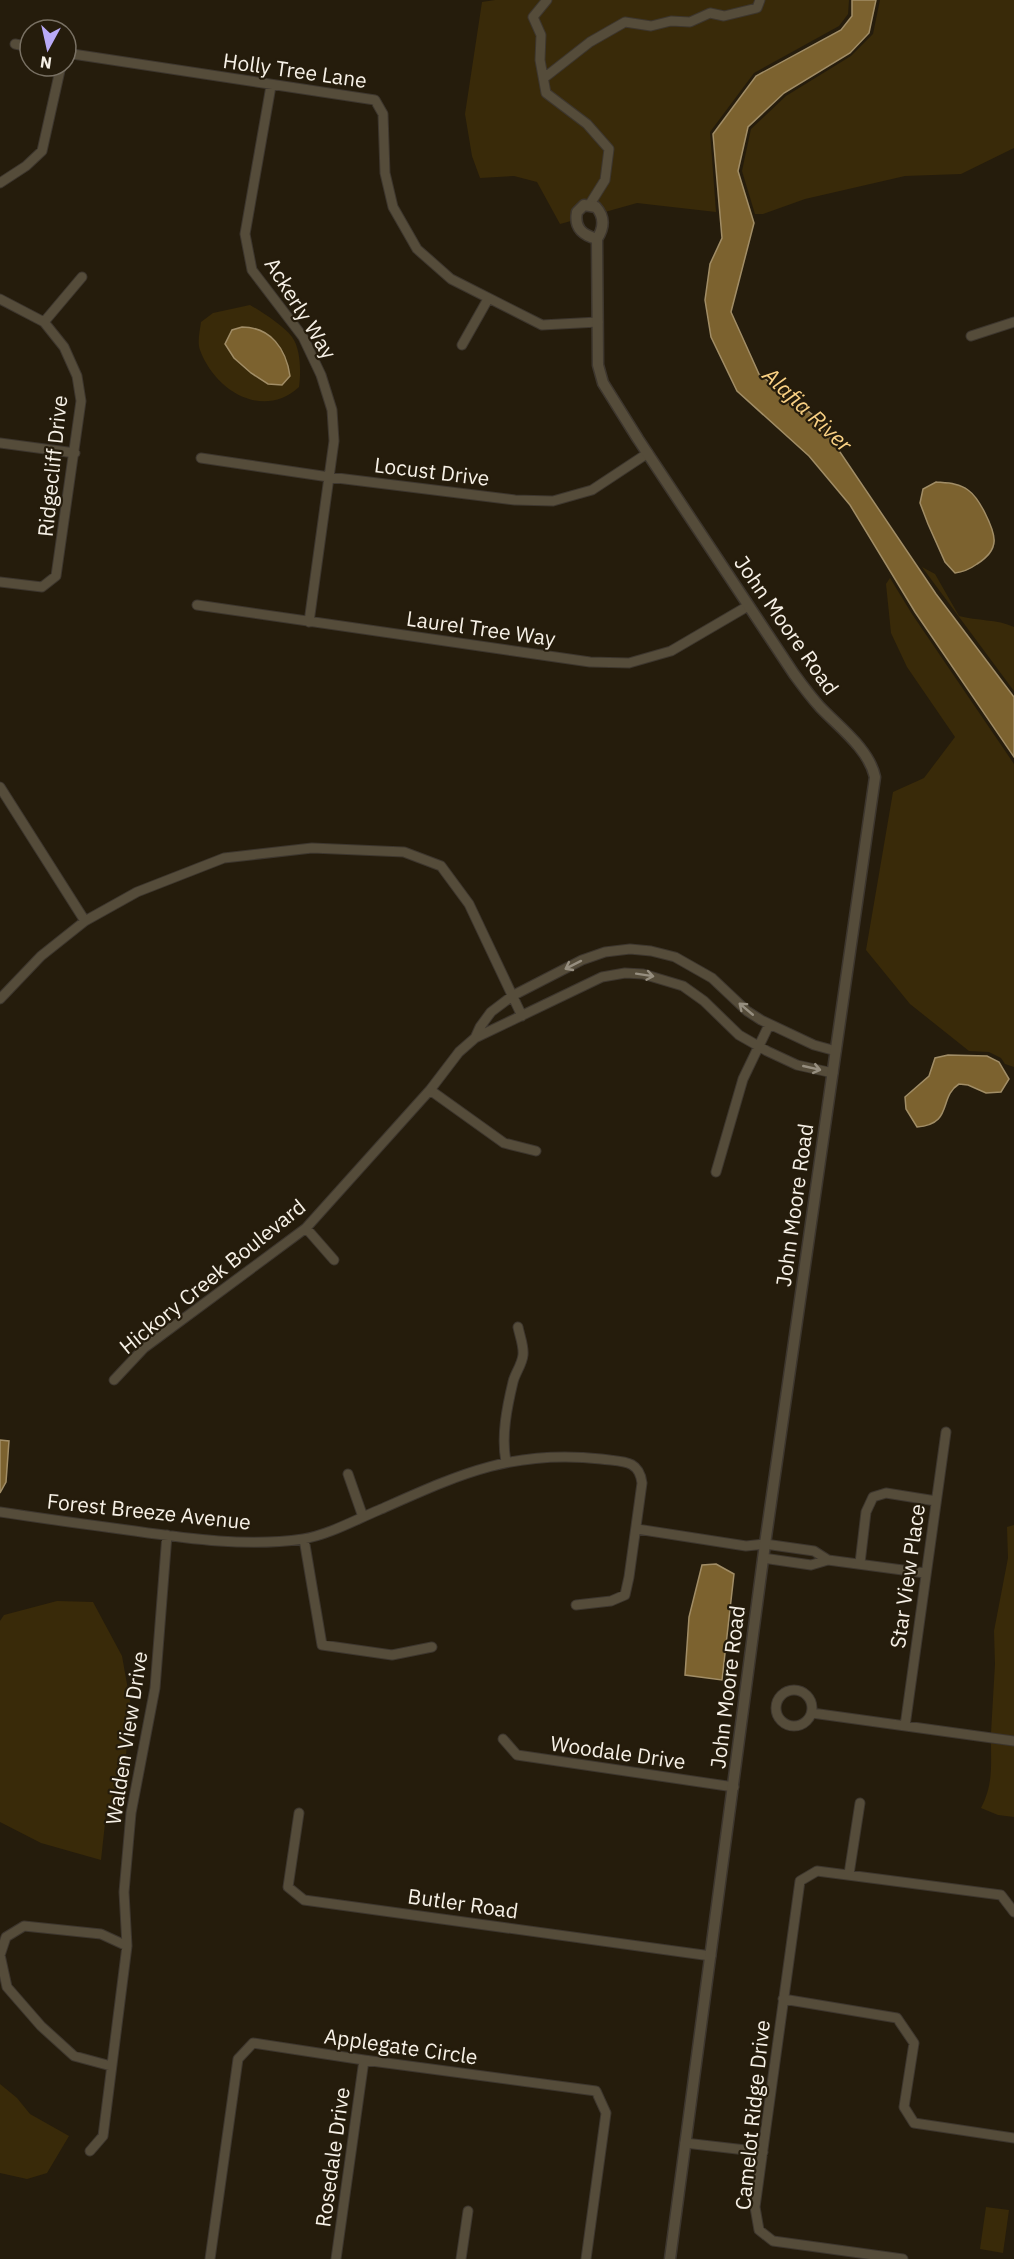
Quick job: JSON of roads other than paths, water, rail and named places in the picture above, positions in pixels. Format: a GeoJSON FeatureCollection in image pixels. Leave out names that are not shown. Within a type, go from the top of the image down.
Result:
{"type":"FeatureCollection","features":[{"type":"Feature","properties":{"kind":"street"},"geometry":{"type":"LineString","coordinates":[[546,0],[533,17],[541,35],[540,60],[546,93],[586,124],[609,148],[605,180],[590,204],[584,205],[576,212],[576,224],[581,232],[597,239]]}},
{"type":"Feature","properties":{"kind":"street"},"geometry":{"type":"LineString","coordinates":[[544,78],[590,42],[625,22],[651,26],[671,21],[690,22],[710,13],[724,16],[757,8],[760,0]]}},
{"type":"Feature","properties":{"kind":"street","name":"Holly Tree Lane"},"geometry":{"type":"LineString","coordinates":[[78,55],[375,100],[382,114],[385,173],[393,207],[417,249],[451,279],[542,325],[598,322]]}},
{"type":"Feature","properties":{"kind":"street"},"geometry":{"type":"LineString","coordinates":[[0,183],[26,166],[42,151],[58,78]]}},
{"type":"Feature","properties":{"kind":"street","name":"Ackerly Way"},"geometry":{"type":"LineString","coordinates":[[271,86],[245,234],[252,270],[303,337],[321,375],[332,410],[334,441],[309,622]]}},
{"type":"Feature","properties":{"kind":"street","name":"John Moore Road"},"geometry":{"type":"LineString","coordinates":[[590,204],[596,207],[602,217],[601,232],[597,239],[600,377],[801,684],[863,753],[873,770],[874,787],[763,1558],[670,2259]]}},
{"type":"Feature","properties":{"kind":"street"},"geometry":{"type":"LineString","coordinates":[[44,322],[82,277]]}},
{"type":"Feature","properties":{"kind":"street"},"geometry":{"type":"LineString","coordinates":[[462,345],[488,298]]}},
{"type":"Feature","properties":{"kind":"street","name":"Ridgecliff Drive"},"geometry":{"type":"LineString","coordinates":[[0,299],[44,322],[64,347],[77,376],[81,401],[56,576],[42,587],[0,582]]}},
{"type":"Feature","properties":{"kind":"street"},"geometry":{"type":"LineString","coordinates":[[971,336],[1014,322]]}},
{"type":"Feature","properties":{"kind":"street"},"geometry":{"type":"LineString","coordinates":[[0,443],[75,453]]}},
{"type":"Feature","properties":{"kind":"street","name":"Locust Drive"},"geometry":{"type":"LineString","coordinates":[[201,458],[329,477],[515,500],[553,501],[592,490],[648,453]]}},
{"type":"Feature","properties":{"kind":"street","name":"Laurel Tree Way"},"geometry":{"type":"LineString","coordinates":[[197,604],[590,662],[629,663],[671,651],[748,606]]}},
{"type":"Feature","properties":{"kind":"street"},"geometry":{"type":"LineString","coordinates":[[0,787],[85,921]]}},
{"type":"Feature","properties":{"kind":"street"},"geometry":{"type":"LineString","coordinates":[[0,999],[41,956],[85,921],[137,892],[224,858],[312,848],[404,852],[441,866],[469,904],[522,1016]]}},
{"type":"Feature","properties":{"kind":"street","name":"Hickory Creek Boulevard"},"geometry":{"type":"LineString","coordinates":[[475,1038],[484,1019],[512,996],[594,955],[640,949],[675,957],[697,967],[747,1011],[769,1025],[814,1045],[836,1051]]}},
{"type":"Feature","properties":{"kind":"street","name":"Hickory Creek Boulevard"},"geometry":{"type":"LineString","coordinates":[[114,1380],[144,1348],[306,1228],[430,1090],[459,1052],[475,1038],[602,976],[625,973],[643,974],[674,982],[691,991],[739,1035],[759,1047],[797,1065],[833,1073]]}},
{"type":"Feature","properties":{"kind":"street"},"geometry":{"type":"LineString","coordinates":[[716,1172],[743,1079],[769,1025]]}},
{"type":"Feature","properties":{"kind":"street"},"geometry":{"type":"LineString","coordinates":[[430,1090],[504,1143],[536,1151]]}},
{"type":"Feature","properties":{"kind":"street"},"geometry":{"type":"LineString","coordinates":[[306,1228],[334,1260]]}},
{"type":"Feature","properties":{"kind":"street"},"geometry":{"type":"LineString","coordinates":[[506,1462],[503,1446],[513,1380],[523,1358],[518,1327]]}},
{"type":"Feature","properties":{"kind":"street","name":"Star View Place"},"geometry":{"type":"LineString","coordinates":[[905,1726],[946,1432]]}},
{"type":"Feature","properties":{"kind":"street","name":"Forest Breeze Avenue"},"geometry":{"type":"LineString","coordinates":[[0,1512],[217,1541],[304,1539],[363,1517],[456,1476],[506,1462],[571,1456],[626,1462],[636,1466],[641,1473],[642,1484],[637,1529],[625,1595],[611,1601],[576,1605]]}},
{"type":"Feature","properties":{"kind":"street"},"geometry":{"type":"LineString","coordinates":[[348,1474],[363,1517]]}},
{"type":"Feature","properties":{"kind":"street"},"geometry":{"type":"LineString","coordinates":[[860,1563],[866,1512],[873,1497],[886,1493],[936,1501]]}},
{"type":"Feature","properties":{"kind":"street"},"geometry":{"type":"LineString","coordinates":[[637,1529],[746,1546],[765,1544],[814,1551],[828,1560]]}},
{"type":"Feature","properties":{"kind":"street","name":"Walden View Drive"},"geometry":{"type":"LineString","coordinates":[[90,2151],[103,2136],[126,1946],[124,1892],[131,1814],[155,1688],[167,1535]]}},
{"type":"Feature","properties":{"kind":"street"},"geometry":{"type":"LineString","coordinates":[[304,1539],[322,1645],[392,1655],[432,1647]]}},
{"type":"Feature","properties":{"kind":"street"},"geometry":{"type":"LineString","coordinates":[[798,1563],[801,1549]]}},
{"type":"Feature","properties":{"kind":"street"},"geometry":{"type":"LineString","coordinates":[[763,1558],[811,1565],[828,1560],[925,1573]]}},
{"type":"Feature","properties":{"kind":"street"},"geometry":{"type":"LineString","coordinates":[[803,1691],[811,1700],[812,1713],[810,1718],[801,1725],[783,1723],[777,1713],[777,1701],[785,1692],[803,1691]]}},
{"type":"Feature","properties":{"kind":"street"},"geometry":{"type":"LineString","coordinates":[[812,1713],[1014,1741]]}},
{"type":"Feature","properties":{"kind":"street","name":"Woodale Drive"},"geometry":{"type":"LineString","coordinates":[[503,1739],[517,1755],[734,1787]]}},
{"type":"Feature","properties":{"kind":"street"},"geometry":{"type":"LineString","coordinates":[[849,1874],[860,1803]]}},
{"type":"Feature","properties":{"kind":"street","name":"Butler Road"},"geometry":{"type":"LineString","coordinates":[[299,1813],[288,1887],[304,1900],[711,1956]]}},
{"type":"Feature","properties":{"kind":"street","name":"Camelot Ridge Drive"},"geometry":{"type":"LineString","coordinates":[[903,2259],[772,2241],[759,2230],[755,2207],[800,1881],[817,1871],[1001,1895],[1014,1912]]}},
{"type":"Feature","properties":{"kind":"street"},"geometry":{"type":"LineString","coordinates":[[111,2066],[74,2056],[41,2026],[7,1987],[0,1955],[6,1937],[24,1926],[101,1934],[126,1946]]}},
{"type":"Feature","properties":{"kind":"street","name":"Camelot Ridge Drive"},"geometry":{"type":"LineString","coordinates":[[783,2000],[897,2018],[914,2043],[904,2107],[914,2123],[1014,2138]]}},
{"type":"Feature","properties":{"kind":"street","name":"Applegate Circle"},"geometry":{"type":"LineString","coordinates":[[210,2259],[238,2060],[253,2043],[596,2091],[606,2113],[586,2259]]}},
{"type":"Feature","properties":{"kind":"street","name":"Rosedale Drive"},"geometry":{"type":"LineString","coordinates":[[336,2259],[364,2060]]}},
{"type":"Feature","properties":{"kind":"street"},"geometry":{"type":"LineString","coordinates":[[685,2143],[763,2152]]}},
{"type":"Feature","properties":{"kind":"street"},"geometry":{"type":"LineString","coordinates":[[461,2259],[468,2211]]}},
{"type":"Feature","properties":{"kind":"water label","name":"Alafia River"},"geometry":{"type":"Point","coordinates":[808,409]}}]}
